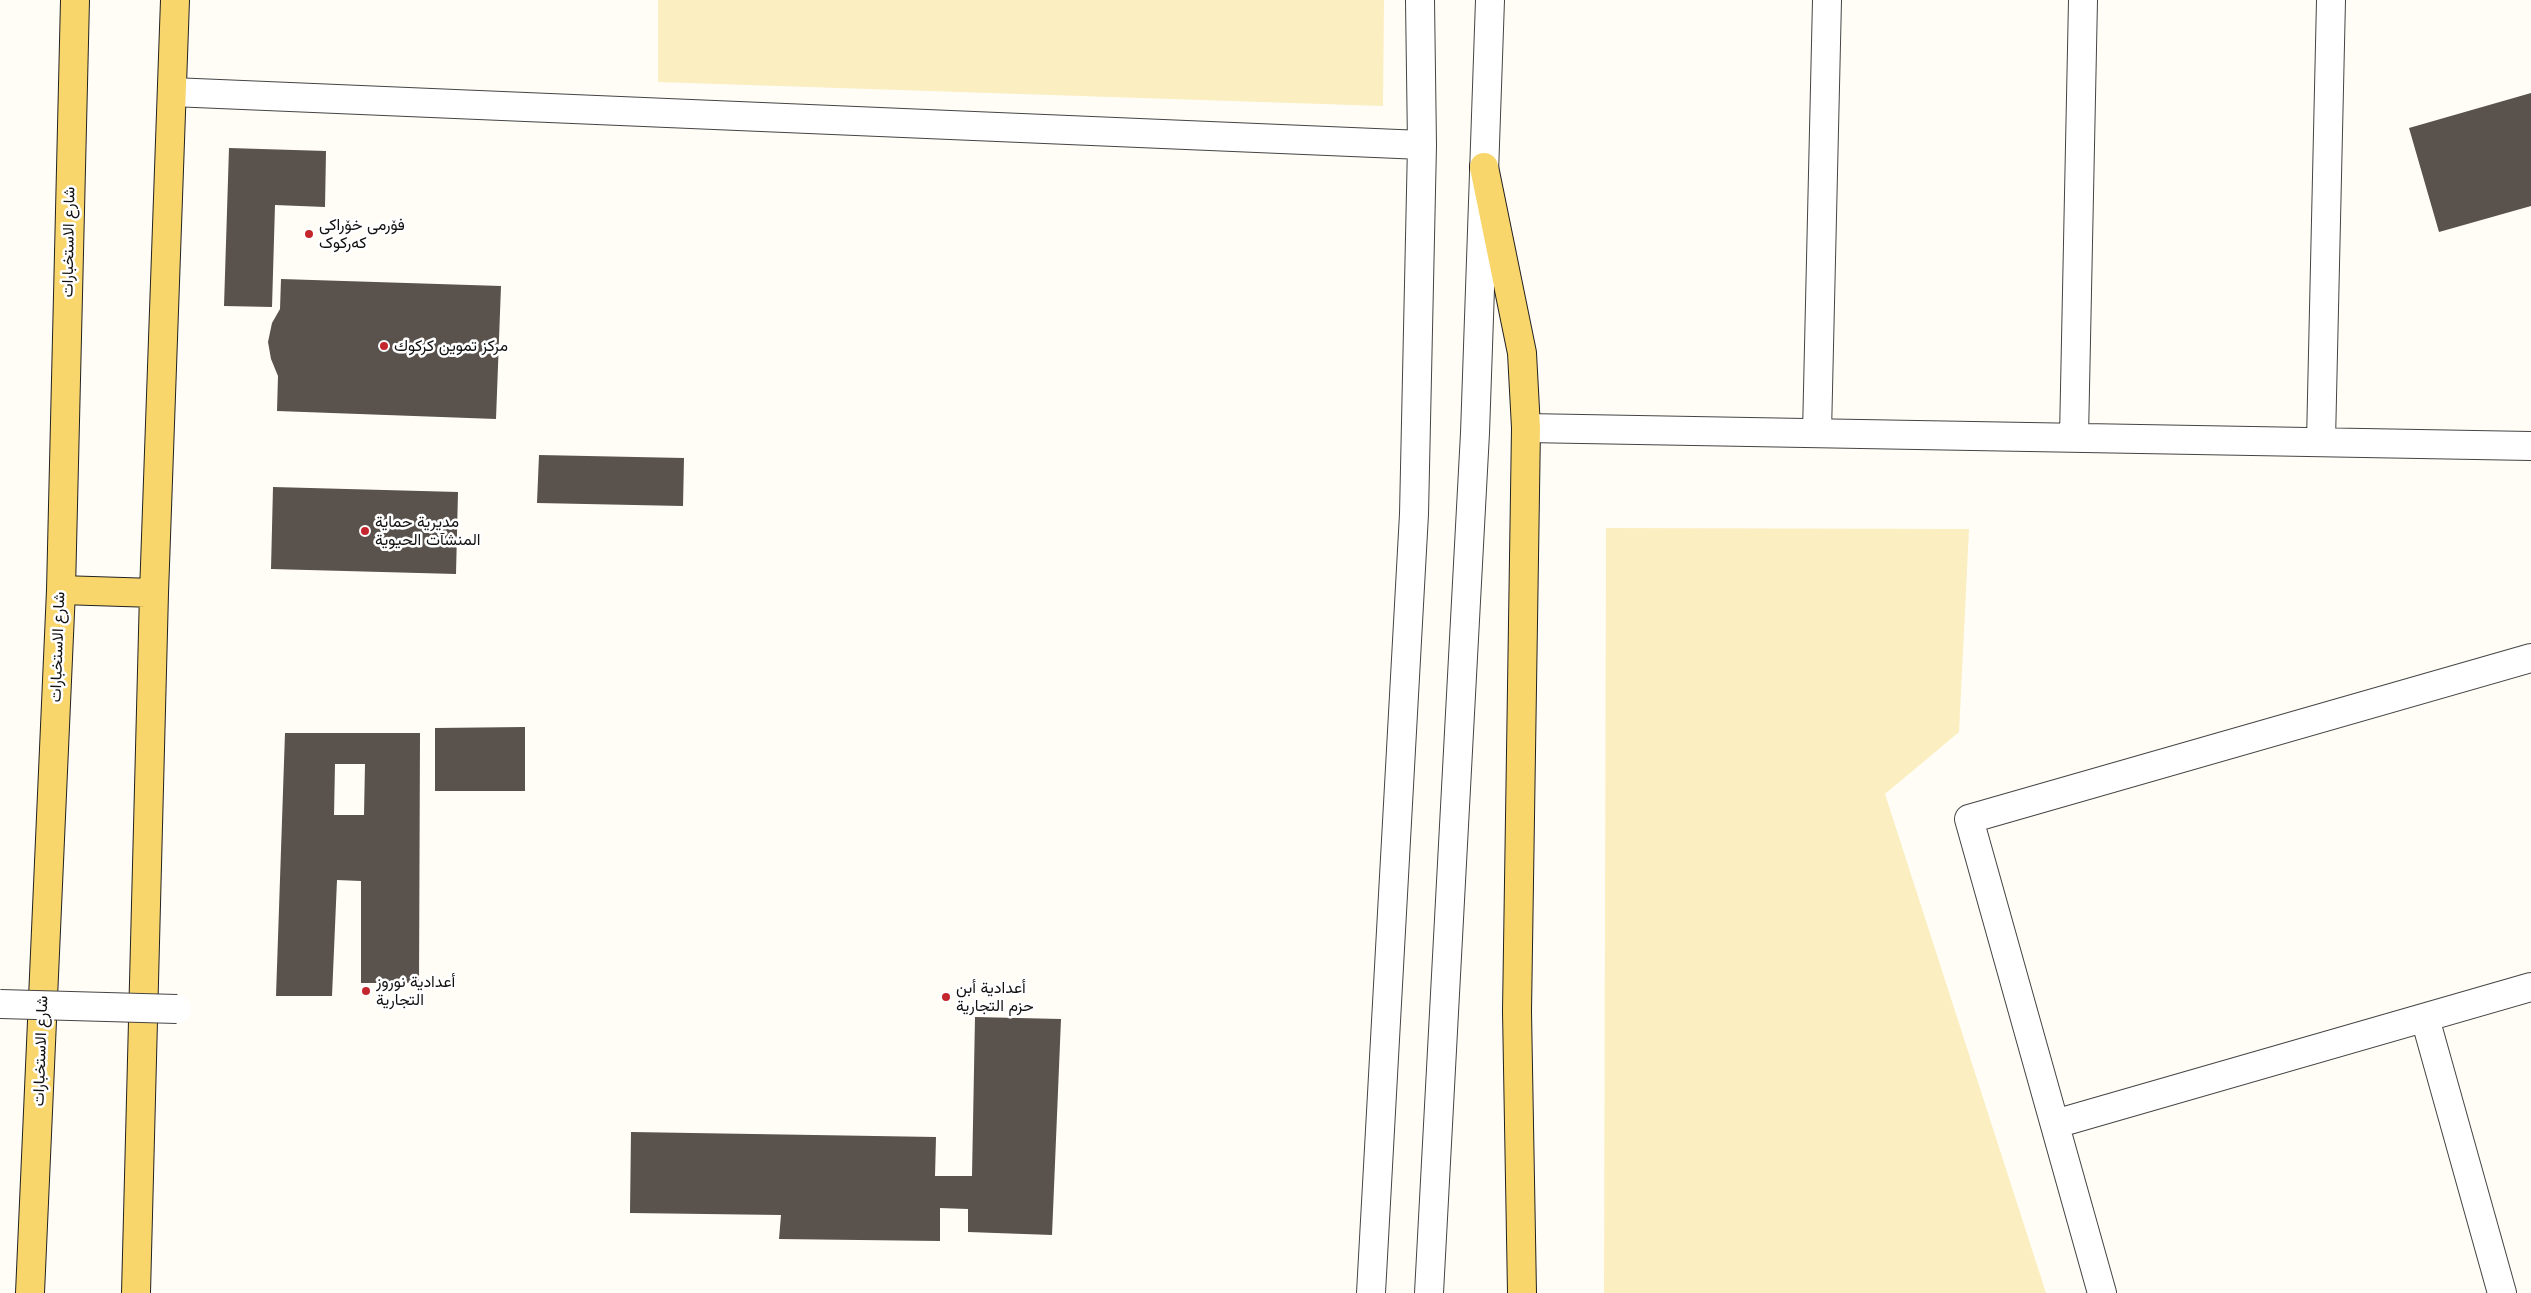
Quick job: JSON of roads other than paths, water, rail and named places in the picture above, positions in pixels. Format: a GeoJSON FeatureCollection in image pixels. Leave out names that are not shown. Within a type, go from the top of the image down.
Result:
{"type":"FeatureCollection","features":[{"type":"Feature","properties":{"kind":"main road","name":"شارع الاستخبارات"},"geometry":{"type":"LineString","coordinates":[[30,1293],[61,590],[75,0]]}},
{"type":"Feature","properties":{"kind":"main road"},"geometry":{"type":"LineString","coordinates":[[136,1293],[154,594],[175,0]]}},
{"type":"Feature","properties":{"kind":"main road"},"geometry":{"type":"LineString","coordinates":[[1484,167],[1522,353],[1526,428],[1517,1011],[1522,1293]]}},
{"type":"Feature","properties":{"kind":"main road"},"geometry":{"type":"LineString","coordinates":[[61,590],[154,594]]}},
{"type":"Feature","properties":{"kind":"street"},"geometry":{"type":"LineString","coordinates":[[1371,1293],[1414,514],[1422,144],[1420,0]]}},
{"type":"Feature","properties":{"kind":"street"},"geometry":{"type":"LineString","coordinates":[[1430,1293],[1475,433],[1490,0]]}},
{"type":"Feature","properties":{"kind":"street"},"geometry":{"type":"LineString","coordinates":[[1817,433],[1827,0]]}},
{"type":"Feature","properties":{"kind":"street"},"geometry":{"type":"LineString","coordinates":[[2074,437],[2083,0]]}},
{"type":"Feature","properties":{"kind":"street"},"geometry":{"type":"LineString","coordinates":[[2321,441],[2331,0]]}},
{"type":"Feature","properties":{"kind":"street"},"geometry":{"type":"LineString","coordinates":[[172,92],[1422,144]]}},
{"type":"Feature","properties":{"kind":"street"},"geometry":{"type":"LineString","coordinates":[[1526,428],[2531,446]]}},
{"type":"Feature","properties":{"kind":"street"},"geometry":{"type":"LineString","coordinates":[[2102,1293],[1969,819],[2531,658]]}},
{"type":"Feature","properties":{"kind":"street"},"geometry":{"type":"LineString","coordinates":[[2054,1124],[2531,987]]}},
{"type":"Feature","properties":{"kind":"street"},"geometry":{"type":"LineString","coordinates":[[0,1004],[177,1009]]}},
{"type":"Feature","properties":{"kind":"street"},"geometry":{"type":"LineString","coordinates":[[2425,1018],[2502,1293]]}},
{"type":"Feature","properties":{"kind":"place","name":"فۆرمی خۆراکی کەرکوک"},"geometry":{"type":"Point","coordinates":[309,234]}},
{"type":"Feature","properties":{"kind":"place","name":"مركز تموين كركوك"},"geometry":{"type":"Point","coordinates":[384,346]}},
{"type":"Feature","properties":{"kind":"place","name":"مديرية حماية المنشآت الحيوية"},"geometry":{"type":"Point","coordinates":[365,531]}},
{"type":"Feature","properties":{"kind":"place","name":"أعدادية نوروز التجارية"},"geometry":{"type":"Point","coordinates":[366,991]}},
{"type":"Feature","properties":{"kind":"place","name":"أعدادية أبن حزم التجارية"},"geometry":{"type":"Point","coordinates":[946,997]}}]}
